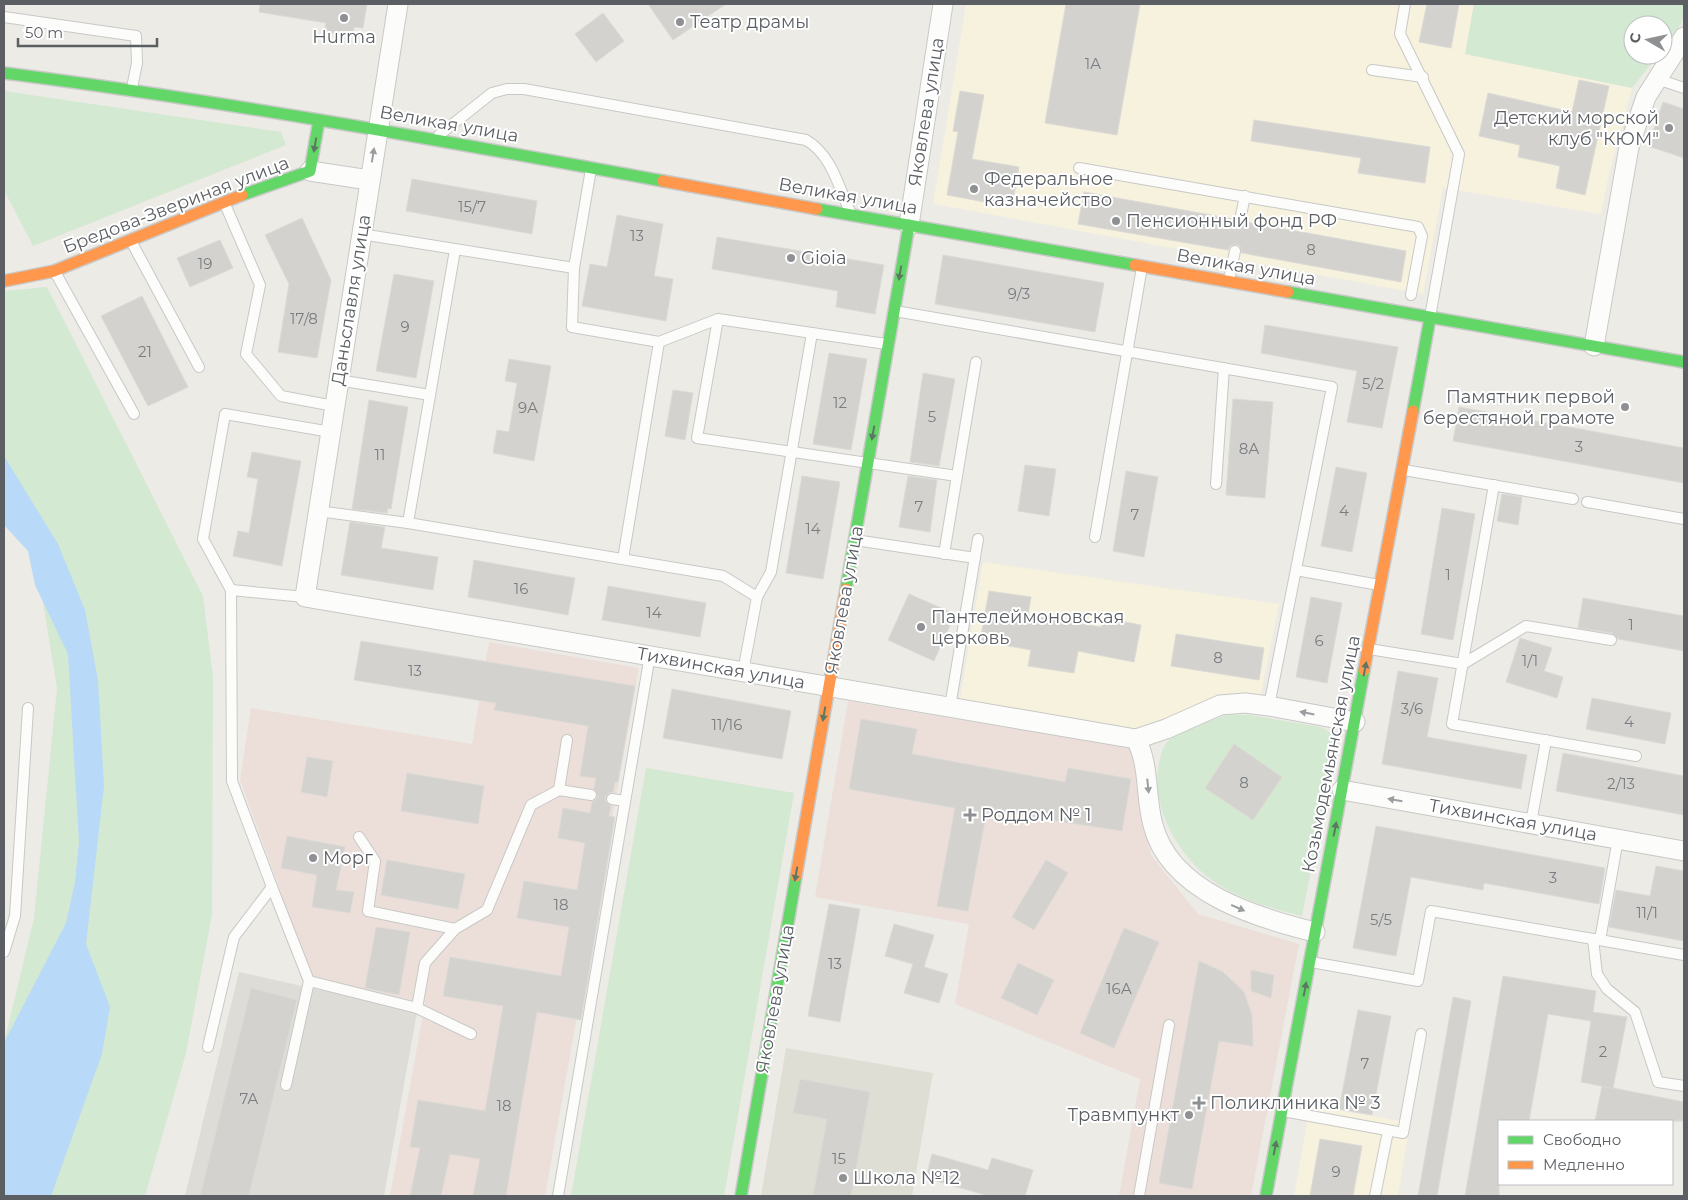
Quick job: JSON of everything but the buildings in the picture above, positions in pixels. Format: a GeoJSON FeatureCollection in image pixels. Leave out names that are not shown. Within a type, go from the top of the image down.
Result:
{"type":"FeatureCollection","features":[{"type":"Feature","properties":{"kind":"street","name":"Даньславля улица"},"geometry":{"type":"LineString","coordinates":[[305,597],[398,4]]}},
{"type":"Feature","properties":{"kind":"street","name":"Яковлева улица"},"geometry":{"type":"LineString","coordinates":[[741,1196],[909,225],[943,4]]}},
{"type":"Feature","properties":{"kind":"street"},"geometry":{"type":"LineString","coordinates":[[1594,346],[1629,147],[1646,97],[1684,38]]}},
{"type":"Feature","properties":{"kind":"street","name":"Великая улица"},"geometry":{"type":"LineString","coordinates":[[4,73],[132,89],[377,129],[1684,362]]}},
{"type":"Feature","properties":{"kind":"street","name":"Бредова-Звериная улица"},"geometry":{"type":"LineString","coordinates":[[4,281],[54,271],[224,202],[310,170],[319,120]]}},
{"type":"Feature","properties":{"kind":"street"},"geometry":{"type":"LineString","coordinates":[[310,170],[369,180]]}},
{"type":"Feature","properties":{"kind":"street","name":"Козьмодемьянская улица"},"geometry":{"type":"LineString","coordinates":[[1266,1196],[1430,318]]}},
{"type":"Feature","properties":{"kind":"street","name":"Тихвинская улица"},"geometry":{"type":"LineString","coordinates":[[305,597],[1136,739],[1166,729],[1220,705],[1245,703],[1354,722]]}},
{"type":"Feature","properties":{"kind":"street"},"geometry":{"type":"LineString","coordinates":[[1136,739],[1145,760],[1153,826],[1169,856],[1183,873],[1199,886],[1231,905],[1263,919],[1315,932]]}},
{"type":"Feature","properties":{"kind":"street","name":"Тихвинская улица"},"geometry":{"type":"LineString","coordinates":[[1342,790],[1684,850]]}},
{"type":"Feature","properties":{"kind":"lane"},"geometry":{"type":"LineString","coordinates":[[1405,4],[1400,34],[1423,77],[1459,154],[1430,318]]}},
{"type":"Feature","properties":{"kind":"lane"},"geometry":{"type":"LineString","coordinates":[[4,17],[136,36],[137,63],[132,89]]}},
{"type":"Feature","properties":{"kind":"lane"},"geometry":{"type":"LineString","coordinates":[[1372,70],[1423,77]]}},
{"type":"Feature","properties":{"kind":"lane"},"geometry":{"type":"LineString","coordinates":[[1658,79],[1684,88]]}},
{"type":"Feature","properties":{"kind":"lane"},"geometry":{"type":"LineString","coordinates":[[435,139],[492,93],[507,88],[806,140],[819,149],[827,160],[852,215]]}},
{"type":"Feature","properties":{"kind":"lane"},"geometry":{"type":"LineString","coordinates":[[591,168],[574,268],[572,327],[659,342],[718,319],[888,344]]}},
{"type":"Feature","properties":{"kind":"lane"},"geometry":{"type":"LineString","coordinates":[[1079,168],[1418,227],[1422,236],[1411,295]]}},
{"type":"Feature","properties":{"kind":"lane"},"geometry":{"type":"LineString","coordinates":[[1240,220],[1245,196]]}},
{"type":"Feature","properties":{"kind":"lane"},"geometry":{"type":"LineString","coordinates":[[224,202],[260,285],[246,354],[281,396],[334,406]]}},
{"type":"Feature","properties":{"kind":"lane"},"geometry":{"type":"LineString","coordinates":[[361,234],[574,268]]}},
{"type":"Feature","properties":{"kind":"lane"},"geometry":{"type":"LineString","coordinates":[[131,240],[199,367]]}},
{"type":"Feature","properties":{"kind":"lane"},"geometry":{"type":"LineString","coordinates":[[408,523],[455,250]]}},
{"type":"Feature","properties":{"kind":"lane"},"geometry":{"type":"LineString","coordinates":[[1229,281],[1235,252]]}},
{"type":"Feature","properties":{"kind":"lane"},"geometry":{"type":"LineString","coordinates":[[1095,537],[1142,266]]}},
{"type":"Feature","properties":{"kind":"lane"},"geometry":{"type":"LineString","coordinates":[[54,271],[134,414]]}},
{"type":"Feature","properties":{"kind":"lane"},"geometry":{"type":"LineString","coordinates":[[894,310],[1332,387],[1270,706]]}},
{"type":"Feature","properties":{"kind":"lane"},"geometry":{"type":"LineString","coordinates":[[718,319],[697,438],[957,476]]}},
{"type":"Feature","properties":{"kind":"lane"},"geometry":{"type":"LineString","coordinates":[[743,672],[757,598],[771,572],[812,333]]}},
{"type":"Feature","properties":{"kind":"lane"},"geometry":{"type":"LineString","coordinates":[[623,559],[659,342]]}},
{"type":"Feature","properties":{"kind":"lane"},"geometry":{"type":"LineString","coordinates":[[944,554],[976,362]]}},
{"type":"Feature","properties":{"kind":"lane"},"geometry":{"type":"LineString","coordinates":[[1216,484],[1224,368]]}},
{"type":"Feature","properties":{"kind":"lane"},"geometry":{"type":"LineString","coordinates":[[338,380],[430,395]]}},
{"type":"Feature","properties":{"kind":"lane"},"geometry":{"type":"LineString","coordinates":[[286,1086],[309,981],[232,781],[231,590],[203,539],[225,414],[330,432]]}},
{"type":"Feature","properties":{"kind":"lane"},"geometry":{"type":"LineString","coordinates":[[1402,469],[1573,499]]}},
{"type":"Feature","properties":{"kind":"lane"},"geometry":{"type":"LineString","coordinates":[[1494,485],[1452,724],[1636,756]]}},
{"type":"Feature","properties":{"kind":"lane"},"geometry":{"type":"LineString","coordinates":[[1587,502],[1684,519]]}},
{"type":"Feature","properties":{"kind":"lane"},"geometry":{"type":"LineString","coordinates":[[318,511],[408,523],[724,576],[757,598]]}},
{"type":"Feature","properties":{"kind":"lane"},"geometry":{"type":"LineString","coordinates":[[950,707],[978,539]]}},
{"type":"Feature","properties":{"kind":"lane"},"geometry":{"type":"LineString","coordinates":[[854,540],[975,558]]}},
{"type":"Feature","properties":{"kind":"lane"},"geometry":{"type":"LineString","coordinates":[[1296,570],[1380,585]]}},
{"type":"Feature","properties":{"kind":"lane"},"geometry":{"type":"LineString","coordinates":[[231,590],[305,597]]}},
{"type":"Feature","properties":{"kind":"lane"},"geometry":{"type":"LineString","coordinates":[[1368,649],[1463,664],[1526,626],[1611,640]]}},
{"type":"Feature","properties":{"kind":"lane"},"geometry":{"type":"LineString","coordinates":[[558,1196],[650,655]]}},
{"type":"Feature","properties":{"kind":"lane"},"geometry":{"type":"LineString","coordinates":[[4,952],[15,916],[28,708]]}},
{"type":"Feature","properties":{"kind":"lane"},"geometry":{"type":"LineString","coordinates":[[559,790],[567,740]]}},
{"type":"Feature","properties":{"kind":"lane"},"geometry":{"type":"LineString","coordinates":[[1531,823],[1546,740]]}},
{"type":"Feature","properties":{"kind":"lane"},"geometry":{"type":"LineString","coordinates":[[418,1008],[425,963],[455,929],[487,910],[531,804],[559,790],[591,795]]}},
{"type":"Feature","properties":{"kind":"lane"},"geometry":{"type":"LineString","coordinates":[[612,799],[625,801]]}},
{"type":"Feature","properties":{"kind":"lane"},"geometry":{"type":"LineString","coordinates":[[359,837],[375,861],[368,911],[455,929]]}},
{"type":"Feature","properties":{"kind":"lane"},"geometry":{"type":"LineString","coordinates":[[1618,838],[1597,940],[1597,974],[1607,989],[1635,1012],[1658,1082],[1684,1086]]}},
{"type":"Feature","properties":{"kind":"lane"},"geometry":{"type":"LineString","coordinates":[[208,1047],[234,937],[272,887]]}},
{"type":"Feature","properties":{"kind":"lane"},"geometry":{"type":"LineString","coordinates":[[1310,962],[1418,981],[1431,911],[1684,955]]}},
{"type":"Feature","properties":{"kind":"lane"},"geometry":{"type":"LineString","coordinates":[[4,914],[15,916]]}},
{"type":"Feature","properties":{"kind":"lane"},"geometry":{"type":"LineString","coordinates":[[309,981],[418,1008],[471,1034]]}},
{"type":"Feature","properties":{"kind":"lane"},"geometry":{"type":"LineString","coordinates":[[1139,1196],[1170,1025]]}},
{"type":"Feature","properties":{"kind":"lane"},"geometry":{"type":"LineString","coordinates":[[1282,1111],[1403,1133],[1421,1034]]}},
{"type":"Feature","properties":{"kind":"lane"},"geometry":{"type":"LineString","coordinates":[[1375,1196],[1388,1130]]}},
{"type":"Feature","properties":{"kind":"shaded area"},"geometry":{"type":"Polygon","coordinates":[[[966,4],[1474,4],[1466,54],[1632,88],[1609,174],[1601,214],[1443,188],[1423,294],[933,204],[966,4]]]}},
{"type":"Feature","properties":{"kind":"shaded area"},"geometry":{"type":"Polygon","coordinates":[[[983,562],[1279,604],[1260,699],[1207,702],[1134,730],[960,700],[983,562]]]}},
{"type":"Feature","properties":{"kind":"shaded area"},"geometry":{"type":"Polygon","coordinates":[[[489,642],[639,668],[545,1196],[390,1196],[425,1003],[312,978],[240,780],[251,708],[472,744],[489,642]]]}},
{"type":"Feature","properties":{"kind":"shaded area"},"geometry":{"type":"Polygon","coordinates":[[[848,701],[1132,748],[1151,855],[1198,914],[1299,944],[1251,1196],[1119,1196],[1140,1079],[955,1004],[969,924],[815,897],[848,701]]]}},
{"type":"Feature","properties":{"kind":"shaded area"},"geometry":{"type":"Polygon","coordinates":[[[239,972],[417,1012],[384,1196],[185,1196],[239,972]]]}},
{"type":"Feature","properties":{"kind":"shaded area"},"geometry":{"type":"Polygon","coordinates":[[[786,1048],[933,1073],[912,1196],[761,1196],[786,1048]]]}},
{"type":"Feature","properties":{"kind":"shaded area"},"geometry":{"type":"Polygon","coordinates":[[[1310,1105],[1410,1123],[1398,1196],[1294,1196],[1310,1105]]]}},
{"type":"Feature","properties":{"kind":"green space"},"geometry":{"type":"Polygon","coordinates":[[[1474,4],[1684,4],[1683,18],[1673,36],[1673,15],[1623,15],[1623,65],[1650,65],[1632,88],[1465,54],[1474,4]]]}},
{"type":"Feature","properties":{"kind":"green space"},"geometry":{"type":"Polygon","coordinates":[[[4,91],[281,132],[286,145],[33,246],[4,190],[4,91]]]}},
{"type":"Feature","properties":{"kind":"green space"},"geometry":{"type":"Polygon","coordinates":[[[47,287],[203,596],[213,677],[212,915],[186,1053],[145,1196],[4,1196],[4,1043],[34,918],[57,688],[33,542],[4,484],[4,291],[47,287]]]}},
{"type":"Feature","properties":{"kind":"green space"},"geometry":{"type":"Polygon","coordinates":[[[1249,715],[1321,727],[1337,737],[1302,916],[1265,906],[1229,891],[1208,877],[1185,854],[1176,841],[1162,811],[1157,779],[1161,756],[1168,741],[1188,730],[1223,716],[1249,715]]]}},
{"type":"Feature","properties":{"kind":"green space"},"geometry":{"type":"Polygon","coordinates":[[[646,768],[794,793],[724,1196],[571,1196],[646,768]]]}},
{"type":"Feature","properties":{"kind":"water"},"geometry":{"type":"Polygon","coordinates":[[[4,456],[58,544],[85,610],[98,680],[104,786],[86,944],[110,1007],[102,1054],[51,1196],[4,1196],[4,1047],[6,1039],[66,923],[75,882],[79,842],[68,654],[35,585],[28,551],[4,525],[4,456]]]}},
{"type":"Feature","properties":{"kind":"traffic: fast"},"geometry":{"type":"LineString","coordinates":[[4,73],[252,109],[663,181]]}},
{"type":"Feature","properties":{"kind":"traffic: fast"},"geometry":{"type":"LineString","coordinates":[[242,195],[310,171],[319,120]]}},
{"type":"Feature","properties":{"kind":"traffic: fast"},"geometry":{"type":"LineString","coordinates":[[817,209],[1135,265]]}},
{"type":"Feature","properties":{"kind":"traffic: fast"},"geometry":{"type":"LineString","coordinates":[[846,589],[909,225]]}},
{"type":"Feature","properties":{"kind":"traffic: fast"},"geometry":{"type":"LineString","coordinates":[[1288,292],[1684,362]]}},
{"type":"Feature","properties":{"kind":"traffic: fast"},"geometry":{"type":"LineString","coordinates":[[1413,411],[1430,318]]}},
{"type":"Feature","properties":{"kind":"traffic: fast"},"geometry":{"type":"LineString","coordinates":[[1266,1196],[1364,670]]}},
{"type":"Feature","properties":{"kind":"traffic: fast"},"geometry":{"type":"LineString","coordinates":[[741,1196],[796,876]]}},
{"type":"Feature","properties":{"kind":"traffic: slow"},"geometry":{"type":"LineString","coordinates":[[663,181],[817,209]]}},
{"type":"Feature","properties":{"kind":"traffic: slow"},"geometry":{"type":"LineString","coordinates":[[4,281],[54,271],[242,195]]}},
{"type":"Feature","properties":{"kind":"traffic: slow"},"geometry":{"type":"LineString","coordinates":[[1135,265],[1288,292]]}},
{"type":"Feature","properties":{"kind":"traffic: slow"},"geometry":{"type":"LineString","coordinates":[[1364,670],[1413,411]]}},
{"type":"Feature","properties":{"kind":"traffic: slow"},"geometry":{"type":"LineString","coordinates":[[796,876],[846,589]]}},
{"type":"Feature","properties":{"kind":"place","name":"Hurma"},"geometry":{"type":"Point","coordinates":[344,18]}},
{"type":"Feature","properties":{"kind":"place","name":"Театр драмы"},"geometry":{"type":"Point","coordinates":[680,22]}},
{"type":"Feature","properties":{"kind":"place","name":"Детский морской клуб \"КЮМ\""},"geometry":{"type":"Point","coordinates":[1669,128]}},
{"type":"Feature","properties":{"kind":"place","name":"Федеральное казначейство"},"geometry":{"type":"Point","coordinates":[974,189]}},
{"type":"Feature","properties":{"kind":"place","name":"Пенсионный фонд РФ"},"geometry":{"type":"Point","coordinates":[1116,221]}},
{"type":"Feature","properties":{"kind":"place","name":"Gioia"},"geometry":{"type":"Point","coordinates":[791,258]}},
{"type":"Feature","properties":{"kind":"place","name":"Памятник первой берестяной грамоте"},"geometry":{"type":"Point","coordinates":[1625,407]}},
{"type":"Feature","properties":{"kind":"place","name":"Пантелеймоновская церковь"},"geometry":{"type":"Point","coordinates":[921,627]}},
{"type":"Feature","properties":{"kind":"place","name":"Роддом № 1"},"geometry":{"type":"Point","coordinates":[970,815]}},
{"type":"Feature","properties":{"kind":"place","name":"Морг"},"geometry":{"type":"Point","coordinates":[313,858]}},
{"type":"Feature","properties":{"kind":"place","name":"Поликлиника № 3"},"geometry":{"type":"Point","coordinates":[1199,1103]}},
{"type":"Feature","properties":{"kind":"place","name":"Травмпункт"},"geometry":{"type":"Point","coordinates":[1189,1115]}},
{"type":"Feature","properties":{"kind":"place","name":"Школа №12"},"geometry":{"type":"Point","coordinates":[843,1178]}}]}
